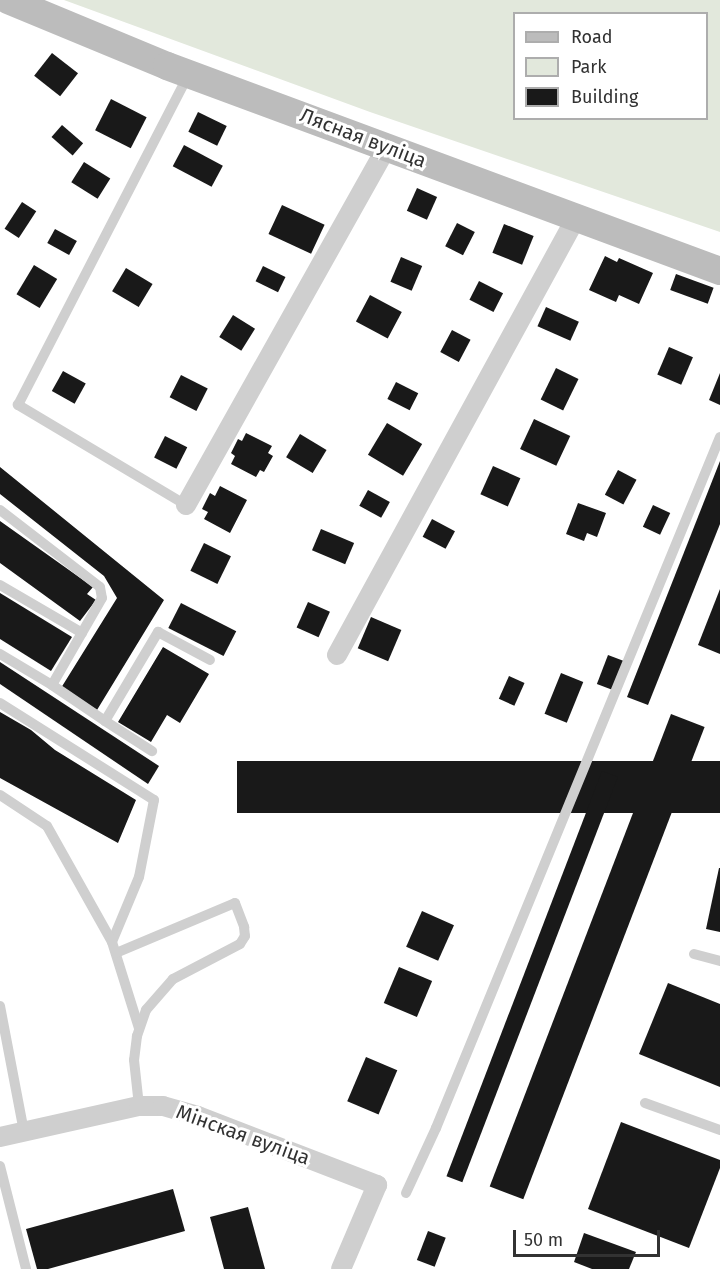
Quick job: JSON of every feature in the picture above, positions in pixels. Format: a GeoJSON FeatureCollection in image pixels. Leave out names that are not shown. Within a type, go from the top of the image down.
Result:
{"type":"FeatureCollection","features":[{"type":"Feature","properties":{"kind":"street","name":"Лясная вуліца"},"geometry":{"type":"LineString","coordinates":[[8,0],[189,74],[720,271]]}},
{"type":"Feature","properties":{"kind":"street"},"geometry":{"type":"LineString","coordinates":[[186,505],[386,148]]}},
{"type":"Feature","properties":{"kind":"street"},"geometry":{"type":"LineString","coordinates":[[337,655],[576,216]]}},
{"type":"Feature","properties":{"kind":"street","name":"Мінская вуліца"},"geometry":{"type":"LineString","coordinates":[[0,1137],[139,1106],[163,1106],[198,1116],[377,1185],[341,1269]]}},
{"type":"Feature","properties":{"kind":"lane"},"geometry":{"type":"LineString","coordinates":[[0,13],[8,0]]}},
{"type":"Feature","properties":{"kind":"lane"},"geometry":{"type":"LineString","coordinates":[[186,505],[18,405],[189,74]]}},
{"type":"Feature","properties":{"kind":"lane"},"geometry":{"type":"LineString","coordinates":[[406,1193],[444,1108],[720,437]]}},
{"type":"Feature","properties":{"kind":"lane"},"geometry":{"type":"LineString","coordinates":[[0,510],[100,587],[102,598],[52,685]]}},
{"type":"Feature","properties":{"kind":"lane"},"geometry":{"type":"LineString","coordinates":[[0,585],[82,633]]}},
{"type":"Feature","properties":{"kind":"lane"},"geometry":{"type":"LineString","coordinates":[[105,721],[158,632],[210,660]]}},
{"type":"Feature","properties":{"kind":"lane"},"geometry":{"type":"LineString","coordinates":[[0,654],[52,685],[152,751]]}},
{"type":"Feature","properties":{"kind":"lane"},"geometry":{"type":"LineString","coordinates":[[0,703],[154,800],[139,876],[114,948]]}},
{"type":"Feature","properties":{"kind":"lane"},"geometry":{"type":"LineString","coordinates":[[0,795],[47,826],[114,948],[140,1029]]}},
{"type":"Feature","properties":{"kind":"lane"},"geometry":{"type":"LineString","coordinates":[[114,948],[235,903],[244,927],[245,936],[240,944],[173,979],[146,1010],[134,1060],[139,1106]]}},
{"type":"Feature","properties":{"kind":"lane"},"geometry":{"type":"LineString","coordinates":[[694,954],[720,961]]}},
{"type":"Feature","properties":{"kind":"lane"},"geometry":{"type":"LineString","coordinates":[[0,1006],[24,1132]]}},
{"type":"Feature","properties":{"kind":"lane"},"geometry":{"type":"LineString","coordinates":[[645,1103],[720,1130]]}},
{"type":"Feature","properties":{"kind":"lane"},"geometry":{"type":"LineString","coordinates":[[0,1166],[26,1269]]}},
{"type":"Feature","properties":{"kind":"green space"},"geometry":{"type":"Polygon","coordinates":[[[64,0],[720,0],[720,232],[370,112],[64,0]]]}},
{"type":"Feature","properties":{"kind":"building"},"geometry":{"type":"Polygon","coordinates":[[[52,53],[78,73],[60,96],[34,76],[52,53]]]}},
{"type":"Feature","properties":{"kind":"building"},"geometry":{"type":"Polygon","coordinates":[[[111,99],[147,117],[131,148],[95,130],[111,99]]]}},
{"type":"Feature","properties":{"kind":"building"},"geometry":{"type":"Polygon","coordinates":[[[198,112],[227,126],[217,146],[188,132],[198,112]]]}},
{"type":"Feature","properties":{"kind":"building"},"geometry":{"type":"Polygon","coordinates":[[[62,125],[83,143],[73,155],[52,137],[62,125]]]}},
{"type":"Feature","properties":{"kind":"building"},"geometry":{"type":"Polygon","coordinates":[[[184,145],[223,166],[212,187],[173,166],[184,145]]]}},
{"type":"Feature","properties":{"kind":"building"},"geometry":{"type":"Polygon","coordinates":[[[84,162],[110,178],[98,199],[71,182],[84,162]]]}},
{"type":"Feature","properties":{"kind":"building"},"geometry":{"type":"Polygon","coordinates":[[[417,188],[437,197],[427,220],[407,211],[417,188]]]}},
{"type":"Feature","properties":{"kind":"building"},"geometry":{"type":"Polygon","coordinates":[[[22,202],[36,211],[19,238],[5,229],[22,202]]]}},
{"type":"Feature","properties":{"kind":"building"},"geometry":{"type":"Polygon","coordinates":[[[282,205],[325,225],[311,254],[268,234],[282,205]]]}},
{"type":"Feature","properties":{"kind":"building"},"geometry":{"type":"Polygon","coordinates":[[[457,223],[475,232],[463,255],[445,246],[457,223]]]}},
{"type":"Feature","properties":{"kind":"building"},"geometry":{"type":"Polygon","coordinates":[[[504,224],[534,236],[522,265],[492,253],[504,224]]]}},
{"type":"Feature","properties":{"kind":"building"},"geometry":{"type":"Polygon","coordinates":[[[55,229],[77,241],[69,255],[47,243],[55,229]]]}},
{"type":"Feature","properties":{"kind":"building"},"geometry":{"type":"Polygon","coordinates":[[[605,256],[617,262],[619,258],[653,273],[639,304],[619,295],[616,302],[589,290],[605,256]]]}},
{"type":"Feature","properties":{"kind":"building"},"geometry":{"type":"Polygon","coordinates":[[[401,257],[422,266],[412,291],[390,282],[401,257]]]}},
{"type":"Feature","properties":{"kind":"building"},"geometry":{"type":"Polygon","coordinates":[[[34,265],[57,279],[40,308],[16,294],[34,265]]]}},
{"type":"Feature","properties":{"kind":"building"},"geometry":{"type":"Polygon","coordinates":[[[263,266],[285,277],[278,292],[256,281],[263,266]]]}},
{"type":"Feature","properties":{"kind":"building"},"geometry":{"type":"Polygon","coordinates":[[[126,268],[153,284],[139,307],[112,291],[126,268]]]}},
{"type":"Feature","properties":{"kind":"building"},"geometry":{"type":"Polygon","coordinates":[[[676,274],[714,288],[708,304],[670,290],[676,274]]]}},
{"type":"Feature","properties":{"kind":"building"},"geometry":{"type":"Polygon","coordinates":[[[479,281],[503,293],[494,312],[469,300],[479,281]]]}},
{"type":"Feature","properties":{"kind":"building"},"geometry":{"type":"Polygon","coordinates":[[[370,295],[402,312],[388,338],[356,321],[370,295]]]}},
{"type":"Feature","properties":{"kind":"building"},"geometry":{"type":"Polygon","coordinates":[[[546,307],[579,322],[570,341],[537,326],[546,307]]]}},
{"type":"Feature","properties":{"kind":"building"},"geometry":{"type":"Polygon","coordinates":[[[233,315],[255,329],[241,351],[219,337],[233,315]]]}},
{"type":"Feature","properties":{"kind":"building"},"geometry":{"type":"Polygon","coordinates":[[[452,330],[471,340],[459,362],[440,352],[452,330]]]}},
{"type":"Feature","properties":{"kind":"building"},"geometry":{"type":"Polygon","coordinates":[[[669,347],[693,357],[681,385],[657,375],[669,347]]]}},
{"type":"Feature","properties":{"kind":"building"},"geometry":{"type":"Polygon","coordinates":[[[556,368],[578,379],[563,410],[541,399],[556,368]]]}},
{"type":"Feature","properties":{"kind":"building"},"geometry":{"type":"Polygon","coordinates":[[[63,371],[86,384],[75,404],[52,391],[63,371]]]}},
{"type":"Feature","properties":{"kind":"building"},"geometry":{"type":"Polygon","coordinates":[[[720,373],[720,405],[709,400],[720,373]]]}},
{"type":"Feature","properties":{"kind":"building"},"geometry":{"type":"Polygon","coordinates":[[[181,375],[208,389],[196,411],[170,397],[181,375]]]}},
{"type":"Feature","properties":{"kind":"building"},"geometry":{"type":"Polygon","coordinates":[[[396,382],[418,393],[410,410],[387,399],[396,382]]]}},
{"type":"Feature","properties":{"kind":"building"},"geometry":{"type":"Polygon","coordinates":[[[534,419],[570,436],[556,466],[520,449],[534,419]]]}},
{"type":"Feature","properties":{"kind":"building"},"geometry":{"type":"Polygon","coordinates":[[[387,423],[422,444],[403,476],[368,455],[387,423]]]}},
{"type":"Feature","properties":{"kind":"building"},"geometry":{"type":"Polygon","coordinates":[[[246,433],[272,446],[268,453],[273,456],[264,472],[260,470],[256,477],[231,464],[235,456],[231,453],[238,439],[242,441],[246,433]]]}},
{"type":"Feature","properties":{"kind":"building"},"geometry":{"type":"Polygon","coordinates":[[[300,434],[327,450],[313,473],[286,457],[300,434]]]}},
{"type":"Feature","properties":{"kind":"building"},"geometry":{"type":"Polygon","coordinates":[[[165,436],[187,447],[176,469],[154,457],[165,436]]]}},
{"type":"Feature","properties":{"kind":"building"},"geometry":{"type":"Polygon","coordinates":[[[720,461],[720,524],[648,705],[627,697],[720,461]]]}},
{"type":"Feature","properties":{"kind":"building"},"geometry":{"type":"Polygon","coordinates":[[[493,466],[520,478],[508,507],[480,494],[493,466]]]}},
{"type":"Feature","properties":{"kind":"building"},"geometry":{"type":"Polygon","coordinates":[[[0,467],[164,600],[97,710],[61,688],[117,598],[104,576],[0,494],[0,467]]]}},
{"type":"Feature","properties":{"kind":"building"},"geometry":{"type":"Polygon","coordinates":[[[618,470],[637,480],[623,505],[605,495],[618,470]]]}},
{"type":"Feature","properties":{"kind":"building"},"geometry":{"type":"Polygon","coordinates":[[[220,486],[247,500],[230,533],[204,519],[208,512],[202,509],[210,493],[215,496],[220,486]]]}},
{"type":"Feature","properties":{"kind":"building"},"geometry":{"type":"Polygon","coordinates":[[[368,490],[390,502],[381,518],[359,506],[368,490]]]}},
{"type":"Feature","properties":{"kind":"building"},"geometry":{"type":"Polygon","coordinates":[[[578,503],[606,513],[597,537],[587,533],[584,541],[566,534],[578,503]]]}},
{"type":"Feature","properties":{"kind":"building"},"geometry":{"type":"Polygon","coordinates":[[[653,505],[670,513],[660,535],[643,527],[653,505]]]}},
{"type":"Feature","properties":{"kind":"building"},"geometry":{"type":"Polygon","coordinates":[[[432,519],[455,531],[446,549],[423,537],[432,519]]]}},
{"type":"Feature","properties":{"kind":"building"},"geometry":{"type":"Polygon","coordinates":[[[0,521],[93,587],[87,594],[96,600],[80,621],[0,563],[0,521]]]}},
{"type":"Feature","properties":{"kind":"building"},"geometry":{"type":"Polygon","coordinates":[[[321,529],[354,543],[345,564],[312,550],[321,529]]]}},
{"type":"Feature","properties":{"kind":"building"},"geometry":{"type":"Polygon","coordinates":[[[204,543],[231,556],[217,584],[190,571],[204,543]]]}},
{"type":"Feature","properties":{"kind":"building"},"geometry":{"type":"Polygon","coordinates":[[[720,589],[720,654],[698,645],[720,589]]]}},
{"type":"Feature","properties":{"kind":"building"},"geometry":{"type":"Polygon","coordinates":[[[0,593],[72,637],[51,671],[0,639],[0,593]]]}},
{"type":"Feature","properties":{"kind":"building"},"geometry":{"type":"Polygon","coordinates":[[[308,602],[330,612],[319,637],[297,628],[308,602]]]}},
{"type":"Feature","properties":{"kind":"building"},"geometry":{"type":"Polygon","coordinates":[[[181,603],[236,631],[224,656],[168,628],[181,603]]]}},
{"type":"Feature","properties":{"kind":"building"},"geometry":{"type":"Polygon","coordinates":[[[371,617],[401,630],[388,661],[358,648],[371,617]]]}},
{"type":"Feature","properties":{"kind":"building"},"geometry":{"type":"Polygon","coordinates":[[[163,647],[209,674],[180,723],[167,715],[151,742],[118,722],[163,647]]]}},
{"type":"Feature","properties":{"kind":"building"},"geometry":{"type":"Polygon","coordinates":[[[608,655],[624,661],[613,690],[597,684],[608,655]]]}},
{"type":"Feature","properties":{"kind":"building"},"geometry":{"type":"Polygon","coordinates":[[[0,662],[159,766],[148,784],[0,684],[0,662]]]}},
{"type":"Feature","properties":{"kind":"building"},"geometry":{"type":"Polygon","coordinates":[[[561,673],[583,682],[567,723],[545,714],[561,673]]]}},
{"type":"Feature","properties":{"kind":"building"},"geometry":{"type":"Polygon","coordinates":[[[509,676],[525,683],[514,706],[499,699],[509,676]]]}},
{"type":"Feature","properties":{"kind":"building"},"geometry":{"type":"Polygon","coordinates":[[[0,712],[31,730],[55,750],[136,800],[118,843],[0,778],[0,712]]]}},
{"type":"Feature","properties":{"kind":"building"},"geometry":{"type":"Polygon","coordinates":[[[671,714],[705,727],[523,1199],[490,1186],[671,714]]]}},
{"type":"Feature","properties":{"kind":"building"},"geometry":{"type":"Polygon","coordinates":[[[237,761],[720,761],[720,813],[237,813],[237,761]]]}},
{"type":"Feature","properties":{"kind":"building"},"geometry":{"type":"Polygon","coordinates":[[[602,771],[618,777],[462,1182],[446,1176],[602,771]]]}},
{"type":"Feature","properties":{"kind":"building"},"geometry":{"type":"Polygon","coordinates":[[[720,868],[720,932],[706,929],[720,868]]]}},
{"type":"Feature","properties":{"kind":"building"},"geometry":{"type":"Polygon","coordinates":[[[422,911],[454,925],[438,961],[406,947],[422,911]]]}},
{"type":"Feature","properties":{"kind":"building"},"geometry":{"type":"Polygon","coordinates":[[[399,967],[432,981],[417,1017],[384,1003],[399,967]]]}},
{"type":"Feature","properties":{"kind":"building"},"geometry":{"type":"Polygon","coordinates":[[[668,983],[720,1004],[720,1087],[639,1054],[668,983]]]}},
{"type":"Feature","properties":{"kind":"building"},"geometry":{"type":"Polygon","coordinates":[[[366,1057],[397,1070],[379,1114],[347,1101],[366,1057]]]}},
{"type":"Feature","properties":{"kind":"building"},"geometry":{"type":"Polygon","coordinates":[[[621,1122],[720,1160],[720,1168],[689,1248],[588,1209],[621,1122]]]}},
{"type":"Feature","properties":{"kind":"building"},"geometry":{"type":"Polygon","coordinates":[[[173,1189],[185,1231],[48,1269],[37,1269],[26,1229],[173,1189]]]}},
{"type":"Feature","properties":{"kind":"building"},"geometry":{"type":"Polygon","coordinates":[[[248,1207],[265,1269],[224,1269],[210,1217],[248,1207]]]}},
{"type":"Feature","properties":{"kind":"building"},"geometry":{"type":"Polygon","coordinates":[[[428,1231],[446,1238],[435,1267],[417,1260],[428,1231]]]}},
{"type":"Feature","properties":{"kind":"building"},"geometry":{"type":"Polygon","coordinates":[[[584,1233],[636,1252],[629,1269],[592,1269],[574,1262],[584,1233]]]}}]}
